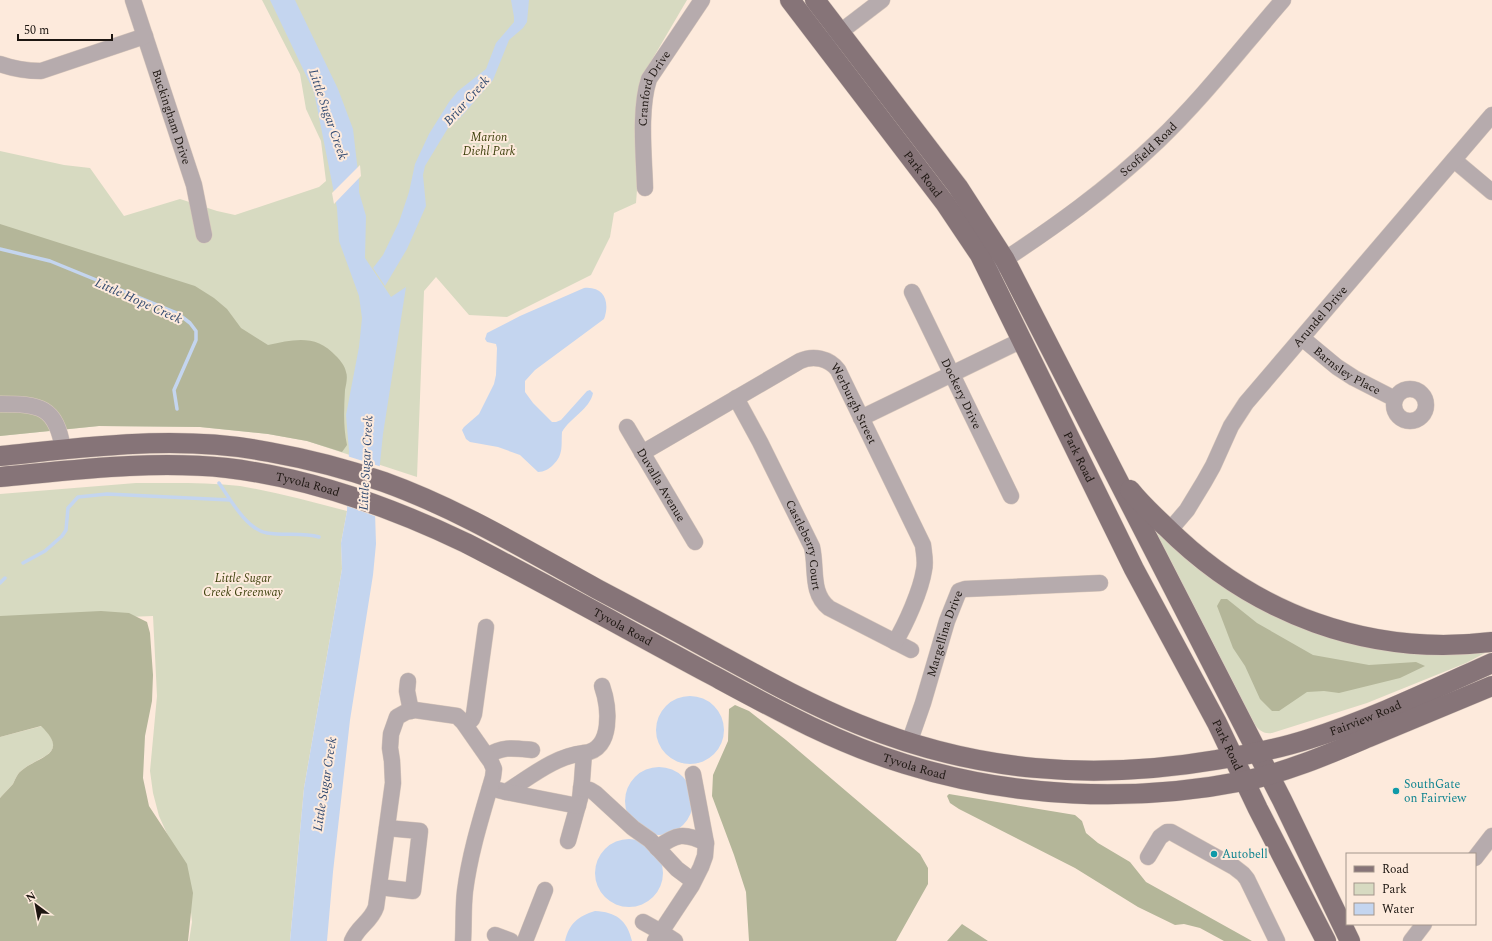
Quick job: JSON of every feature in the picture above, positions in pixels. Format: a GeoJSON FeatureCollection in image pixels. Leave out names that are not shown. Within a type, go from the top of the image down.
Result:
{"type":"FeatureCollection","features":[{"type":"Feature","properties":{"kind":"main road","name":"Park Road"},"geometry":{"type":"LineString","coordinates":[[790,0],[945,203],[970,239],[996,265],[1022,340],[1134,569],[1217,724],[1326,941]]}},
{"type":"Feature","properties":{"kind":"main road","name":"Park Road"},"geometry":{"type":"LineString","coordinates":[[815,0],[958,188],[996,265],[1100,446],[1258,753],[1350,941]]}},
{"type":"Feature","properties":{"kind":"main road","name":"Tyvola Road"},"geometry":{"type":"LineString","coordinates":[[0,456],[63,449],[137,444],[189,443],[267,451],[318,463],[380,481],[412,494],[502,536],[809,702],[856,724],[909,743],[946,753],[994,763],[1018,767],[1070,771],[1143,770],[1234,757]]}},
{"type":"Feature","properties":{"kind":"main road"},"geometry":{"type":"LineString","coordinates":[[1100,446],[1142,505],[1189,550],[1225,577],[1273,606],[1309,621],[1354,634],[1410,643],[1449,645],[1492,642]]}},
{"type":"Feature","properties":{"kind":"main road","name":"Tyvola Road"},"geometry":{"type":"LineString","coordinates":[[0,478],[116,467],[188,466],[226,468],[263,473],[318,486],[355,497],[440,530],[502,561],[774,708],[836,739],[905,764],[949,776],[997,786],[1079,794],[1163,792],[1245,781]]}},
{"type":"Feature","properties":{"kind":"main road","name":"Fairview Road"},"geometry":{"type":"LineString","coordinates":[[1234,757],[1258,753],[1296,743],[1352,725],[1492,663]]}},
{"type":"Feature","properties":{"kind":"main road","name":"Fairview Road"},"geometry":{"type":"LineString","coordinates":[[1245,781],[1310,762],[1492,686]]}},
{"type":"Feature","properties":{"kind":"street","name":"Buckingham Drive"},"geometry":{"type":"LineString","coordinates":[[134,0],[194,185],[204,235]]}},
{"type":"Feature","properties":{"kind":"street","name":"Cranford Drive"},"geometry":{"type":"LineString","coordinates":[[645,188],[644,128],[646,88],[649,79],[702,0]]}},
{"type":"Feature","properties":{"kind":"street"},"geometry":{"type":"LineString","coordinates":[[824,44],[882,0]]}},
{"type":"Feature","properties":{"kind":"street","name":"Scofield Road"},"geometry":{"type":"LineString","coordinates":[[996,265],[1080,208],[1158,141],[1199,98],[1284,0]]}},
{"type":"Feature","properties":{"kind":"street"},"geometry":{"type":"LineString","coordinates":[[0,64],[11,68],[28,71],[41,71],[145,36]]}},
{"type":"Feature","properties":{"kind":"street","name":"Arundel Drive"},"geometry":{"type":"LineString","coordinates":[[1169,531],[1187,510],[1204,482],[1231,426],[1240,411],[1492,115]]}},
{"type":"Feature","properties":{"kind":"street"},"geometry":{"type":"LineString","coordinates":[[1454,160],[1492,192]]}},
{"type":"Feature","properties":{"kind":"street","name":"Dockery Drive"},"geometry":{"type":"LineString","coordinates":[[912,292],[1011,496]]}},
{"type":"Feature","properties":{"kind":"street","name":"Barnsley Place"},"geometry":{"type":"LineString","coordinates":[[1302,338],[1337,367],[1354,378],[1395,399]]}},
{"type":"Feature","properties":{"kind":"street"},"geometry":{"type":"LineString","coordinates":[[861,418],[1022,340]]}},
{"type":"Feature","properties":{"kind":"street","name":"Werburgh Street"},"geometry":{"type":"LineString","coordinates":[[642,453],[800,361],[815,358],[828,362],[835,367],[923,545],[925,559],[922,579],[904,627],[895,642]]}},
{"type":"Feature","properties":{"kind":"street","name":"Castleberry Court"},"geometry":{"type":"LineString","coordinates":[[736,398],[760,442],[812,547],[816,587],[822,601],[829,608],[911,650]]}},
{"type":"Feature","properties":{"kind":"street"},"geometry":{"type":"LineString","coordinates":[[0,404],[28,405],[48,413],[58,428],[63,449]]}},
{"type":"Feature","properties":{"kind":"street","name":"Duvalla Avenue"},"geometry":{"type":"LineString","coordinates":[[627,427],[695,542]]}},
{"type":"Feature","properties":{"kind":"street","name":"Margellina Drive"},"geometry":{"type":"LineString","coordinates":[[909,743],[923,703],[943,631],[959,591],[965,589],[1100,583]]}},
{"type":"Feature","properties":{"kind":"street"},"geometry":{"type":"LineString","coordinates":[[466,725],[472,719],[474,714],[486,627]]}},
{"type":"Feature","properties":{"kind":"street"},"geometry":{"type":"LineString","coordinates":[[408,681],[407,691],[411,711]]}},
{"type":"Feature","properties":{"kind":"street"},"geometry":{"type":"LineString","coordinates":[[506,792],[558,760],[568,756],[592,752],[599,746],[606,730],[608,711],[602,686]]}},
{"type":"Feature","properties":{"kind":"street"},"geometry":{"type":"LineString","coordinates":[[352,941],[357,930],[370,920],[374,913],[379,887],[393,783],[390,748],[391,734],[397,717],[406,712],[423,710],[453,715],[460,718],[487,756],[494,769],[490,788],[478,824],[466,886],[463,941]]}},
{"type":"Feature","properties":{"kind":"street"},"geometry":{"type":"LineString","coordinates":[[487,756],[499,749],[504,748],[532,750]]}},
{"type":"Feature","properties":{"kind":"street"},"geometry":{"type":"LineString","coordinates":[[568,841],[582,788],[584,753]]}},
{"type":"Feature","properties":{"kind":"street"},"geometry":{"type":"LineString","coordinates":[[658,936],[693,881],[704,860],[706,843],[693,774]]}},
{"type":"Feature","properties":{"kind":"street"},"geometry":{"type":"LineString","coordinates":[[490,788],[578,806]]}},
{"type":"Feature","properties":{"kind":"street"},"geometry":{"type":"LineString","coordinates":[[582,788],[595,793],[612,810],[657,848],[677,869],[693,881]]}},
{"type":"Feature","properties":{"kind":"street"},"geometry":{"type":"LineString","coordinates":[[379,887],[413,891],[420,831],[387,828]]}},
{"type":"Feature","properties":{"kind":"street"},"geometry":{"type":"LineString","coordinates":[[1148,857],[1160,837],[1167,832],[1171,832],[1234,867],[1247,879],[1277,941]]}},
{"type":"Feature","properties":{"kind":"street"},"geometry":{"type":"LineString","coordinates":[[657,848],[672,838],[683,836],[693,836],[706,843]]}},
{"type":"Feature","properties":{"kind":"street"},"geometry":{"type":"LineString","coordinates":[[1476,857],[1492,836]]}},
{"type":"Feature","properties":{"kind":"street"},"geometry":{"type":"LineString","coordinates":[[525,941],[545,890]]}},
{"type":"Feature","properties":{"kind":"street"},"geometry":{"type":"LineString","coordinates":[[643,922],[658,936],[675,941]]}},
{"type":"Feature","properties":{"kind":"street"},"geometry":{"type":"LineString","coordinates":[[1411,941],[1423,925]]}},
{"type":"Feature","properties":{"kind":"street"},"geometry":{"type":"LineString","coordinates":[[496,935],[511,941]]}},
{"type":"Feature","properties":{"kind":"green space","name":"Marion Diehl Park"},"geometry":{"type":"Polygon","coordinates":[[[262,0],[687,0],[646,70],[636,203],[614,213],[610,237],[591,275],[507,317],[469,315],[436,277],[424,291],[417,477],[307,441],[268,434],[200,427],[99,426],[0,436],[0,151],[64,165],[90,168],[124,216],[180,199],[235,215],[319,187],[326,181],[321,141],[306,109],[300,74],[262,0]]]}},
{"type":"Feature","properties":{"kind":"green space"},"geometry":{"type":"Polygon","coordinates":[[[0,224],[195,286],[214,298],[227,309],[241,328],[268,345],[287,341],[305,340],[321,344],[329,349],[342,363],[347,374],[344,418],[347,445],[342,452],[307,441],[268,434],[200,427],[99,426],[0,436],[0,224]]]}},
{"type":"Feature","properties":{"kind":"green space","name":"Little Sugar Creek Greenway"},"geometry":{"type":"Polygon","coordinates":[[[136,483],[201,483],[240,486],[280,494],[347,511],[341,543],[342,569],[304,788],[290,941],[189,941],[192,922],[190,902],[174,849],[159,816],[153,793],[150,771],[157,696],[153,616],[0,622],[0,494],[136,483]]]}},
{"type":"Feature","properties":{"kind":"green space"},"geometry":{"type":"Polygon","coordinates":[[[1156,532],[1195,567],[1253,605],[1284,620],[1487,652],[1466,663],[1367,703],[1272,733],[1264,732],[1255,725],[1156,532]]]}},
{"type":"Feature","properties":{"kind":"green space"},"geometry":{"type":"Polygon","coordinates":[[[1221,599],[1227,599],[1257,623],[1313,655],[1369,665],[1416,662],[1425,666],[1400,678],[1339,693],[1324,691],[1307,692],[1279,711],[1272,711],[1260,699],[1245,666],[1233,648],[1217,606],[1221,599]]]}},
{"type":"Feature","properties":{"kind":"green space"},"geometry":{"type":"Polygon","coordinates":[[[101,611],[129,613],[147,622],[150,633],[153,675],[152,701],[145,736],[143,778],[149,806],[187,864],[193,893],[188,941],[0,941],[0,798],[13,784],[20,772],[49,754],[53,743],[41,726],[0,737],[0,616],[101,611]]]}},
{"type":"Feature","properties":{"kind":"green space"},"geometry":{"type":"Polygon","coordinates":[[[735,705],[749,711],[786,740],[920,854],[928,868],[928,884],[896,941],[749,941],[746,892],[712,796],[713,775],[728,741],[729,709],[735,705]]]}},
{"type":"Feature","properties":{"kind":"green space"},"geometry":{"type":"Polygon","coordinates":[[[42,726],[50,736],[53,743],[52,749],[49,753],[20,772],[13,784],[0,798],[0,737],[42,726]]]}},
{"type":"Feature","properties":{"kind":"green space"},"geometry":{"type":"Polygon","coordinates":[[[949,794],[1075,815],[1082,821],[1086,833],[1098,843],[1130,862],[1146,882],[1252,941],[1224,941],[1200,928],[1184,924],[1175,925],[1138,907],[1075,868],[959,809],[950,803],[947,796],[949,794]]]}},
{"type":"Feature","properties":{"kind":"green space"},"geometry":{"type":"Polygon","coordinates":[[[962,924],[988,941],[947,941],[962,924]]]}},
{"type":"Feature","properties":{"kind":"water","name":"Little Sugar Creek"},"geometry":{"type":"Polygon","coordinates":[[[270,0],[295,0],[338,89],[353,129],[359,192],[366,216],[365,258],[391,297],[406,287],[383,434],[375,512],[376,544],[373,575],[350,720],[327,941],[290,941],[304,788],[342,569],[341,543],[347,511],[349,451],[346,415],[359,347],[362,318],[359,296],[339,241],[337,208],[314,92],[270,0]]]}},
{"type":"Feature","properties":{"kind":"water","name":"Briar Creek"},"geometry":{"type":"Polygon","coordinates":[[[511,0],[529,0],[527,22],[523,28],[509,40],[493,80],[461,117],[448,128],[425,166],[423,175],[426,206],[407,249],[385,286],[373,268],[383,255],[399,222],[409,192],[415,164],[429,134],[449,102],[458,91],[486,69],[496,43],[514,22],[511,0]]]}},
{"type":"Feature","properties":{"kind":"water"},"geometry":{"type":"Polygon","coordinates":[[[584,288],[597,290],[604,297],[606,302],[606,313],[604,319],[535,370],[525,381],[525,392],[533,403],[552,422],[561,420],[587,391],[590,390],[593,393],[588,404],[562,432],[561,450],[557,461],[548,469],[538,472],[520,455],[498,447],[470,442],[466,439],[462,430],[479,414],[494,384],[496,375],[497,348],[496,344],[487,342],[485,339],[487,333],[520,316],[584,288]]]}},
{"type":"Feature","properties":{"kind":"water"},"geometry":{"type":"Polygon","coordinates":[[[690,696],[703,699],[714,706],[721,717],[724,730],[721,743],[714,754],[703,761],[690,764],[677,761],[666,754],[659,743],[656,730],[659,717],[666,706],[677,699],[690,696]]]}},
{"type":"Feature","properties":{"kind":"water"},"geometry":{"type":"Polygon","coordinates":[[[659,767],[672,770],[683,777],[690,788],[693,801],[690,814],[683,825],[672,832],[659,835],[646,832],[635,825],[628,814],[625,801],[628,788],[635,777],[646,770],[659,767]]]}},
{"type":"Feature","properties":{"kind":"water"},"geometry":{"type":"Polygon","coordinates":[[[629,839],[642,842],[653,849],[660,860],[663,873],[660,886],[653,897],[642,904],[629,907],[616,904],[605,897],[598,886],[595,873],[598,860],[605,849],[616,842],[629,839]]]}},
{"type":"Feature","properties":{"kind":"water"},"geometry":{"type":"Polygon","coordinates":[[[595,911],[609,913],[620,918],[627,928],[632,941],[565,941],[572,925],[579,918],[595,911]]]}},
{"type":"Feature","properties":{"kind":"pier"},"geometry":{"type":"Polygon","coordinates":[[[360,165],[361,176],[334,204],[332,193],[360,165]]]}},
{"type":"Feature","properties":{"kind":"pier"},"geometry":{"type":"Polygon","coordinates":[[[347,456],[382,467],[377,517],[345,505],[347,456]]]}},
{"type":"Feature","properties":{"kind":"waterway","name":"Little Hope Creek"},"geometry":{"type":"LineString","coordinates":[[0,249],[50,261],[177,313],[190,323],[196,331],[196,340],[174,390],[177,409]]}},
{"type":"Feature","properties":{"kind":"waterway","name":"Little Hope Creek"},"geometry":{"type":"LineString","coordinates":[[219,483],[240,513],[260,531],[274,534],[319,537]]}},
{"type":"Feature","properties":{"kind":"waterway"},"geometry":{"type":"LineString","coordinates":[[23,563],[45,551],[62,536],[66,530],[68,508],[78,497],[107,494],[230,500]]}},
{"type":"Feature","properties":{"kind":"waterway"},"geometry":{"type":"LineString","coordinates":[[0,583],[5,578]]}},
{"type":"Feature","properties":{"kind":"place","name":"SouthGate on Fairview"},"geometry":{"type":"Point","coordinates":[1396,791]}},
{"type":"Feature","properties":{"kind":"place","name":"Autobell"},"geometry":{"type":"Point","coordinates":[1214,854]}}]}
